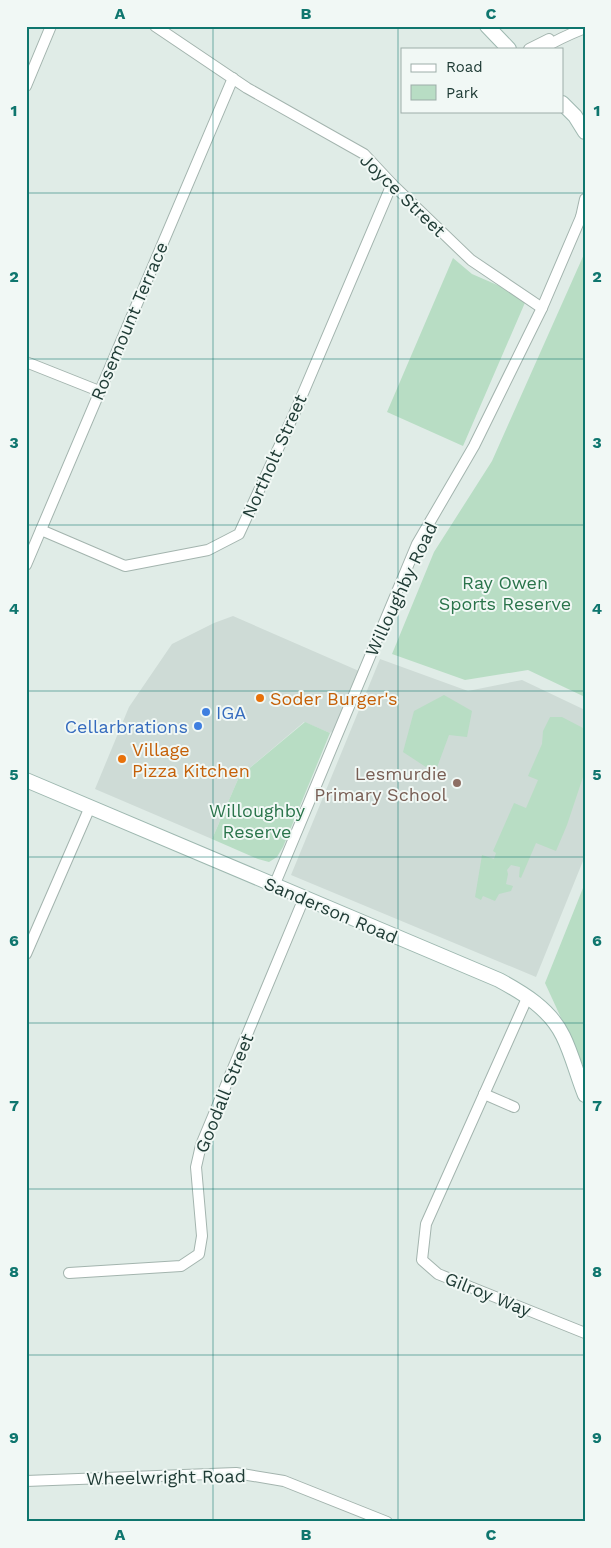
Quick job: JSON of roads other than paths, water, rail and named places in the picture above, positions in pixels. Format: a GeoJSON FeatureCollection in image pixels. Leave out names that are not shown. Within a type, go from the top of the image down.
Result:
{"type":"FeatureCollection","features":[{"type":"Feature","properties":{"kind":"street"},"geometry":{"type":"LineString","coordinates":[[26,86],[51,26]]}},
{"type":"Feature","properties":{"kind":"street","name":"Joyce Street"},"geometry":{"type":"LineString","coordinates":[[155,26],[233,78],[364,154],[392,184],[471,260],[542,308]]}},
{"type":"Feature","properties":{"kind":"street"},"geometry":{"type":"LineString","coordinates":[[487,26],[508,48]]}},
{"type":"Feature","properties":{"kind":"street"},"geometry":{"type":"LineString","coordinates":[[544,48],[560,38],[585,28]]}},
{"type":"Feature","properties":{"kind":"street"},"geometry":{"type":"LineString","coordinates":[[531,48],[553,37],[560,38]]}},
{"type":"Feature","properties":{"kind":"street","name":"Rosemount Terrace"},"geometry":{"type":"LineString","coordinates":[[27,563],[233,78]]}},
{"type":"Feature","properties":{"kind":"street"},"geometry":{"type":"LineString","coordinates":[[564,105],[580,119],[585,132]]}},
{"type":"Feature","properties":{"kind":"street","name":"Northolt Street"},"geometry":{"type":"LineString","coordinates":[[41,530],[125,566],[208,550],[239,534],[295,412],[392,184]]}},
{"type":"Feature","properties":{"kind":"street","name":"Willoughby Road"},"geometry":{"type":"LineString","coordinates":[[274,886],[418,544],[474,446],[542,308],[583,215],[585,199]]}},
{"type":"Feature","properties":{"kind":"street"},"geometry":{"type":"LineString","coordinates":[[26,362],[99,391]]}},
{"type":"Feature","properties":{"kind":"street","name":"Sanderson Road"},"geometry":{"type":"LineString","coordinates":[[26,780],[499,980],[528,996],[550,1017],[563,1035],[585,1095]]}},
{"type":"Feature","properties":{"kind":"street"},"geometry":{"type":"LineString","coordinates":[[26,954],[90,807]]}},
{"type":"Feature","properties":{"kind":"street","name":"Goodall Street"},"geometry":{"type":"LineString","coordinates":[[69,1273],[181,1266],[199,1254],[202,1236],[196,1167],[200,1145],[304,898]]}},
{"type":"Feature","properties":{"kind":"street","name":"Gilroy Way"},"geometry":{"type":"LineString","coordinates":[[528,996],[426,1224],[422,1260],[438,1274],[585,1334]]}},
{"type":"Feature","properties":{"kind":"street"},"geometry":{"type":"LineString","coordinates":[[484,1094],[514,1107]]}},
{"type":"Feature","properties":{"kind":"street","name":"Wheelwright Road"},"geometry":{"type":"LineString","coordinates":[[26,1481],[236,1473],[284,1481],[387,1522]]}},
{"type":"Feature","properties":{"kind":"place","name":"Soder Burger's"},"geometry":{"type":"Point","coordinates":[260,698]}},
{"type":"Feature","properties":{"kind":"place","name":"IGA"},"geometry":{"type":"Point","coordinates":[206,712]}},
{"type":"Feature","properties":{"kind":"place","name":"Cellarbrations"},"geometry":{"type":"Point","coordinates":[198,726]}},
{"type":"Feature","properties":{"kind":"place","name":"Village Pizza Kitchen"},"geometry":{"type":"Point","coordinates":[122,759]}},
{"type":"Feature","properties":{"kind":"place","name":"Lesmurdie Primary School"},"geometry":{"type":"Point","coordinates":[457,783]}},
{"type":"Feature","properties":{"kind":"park label","name":"Ray Owen Sports Reserve"},"geometry":{"type":"Point","coordinates":[505,592]}},
{"type":"Feature","properties":{"kind":"park label","name":"Willoughby Reserve"},"geometry":{"type":"Point","coordinates":[257,820]}}]}
